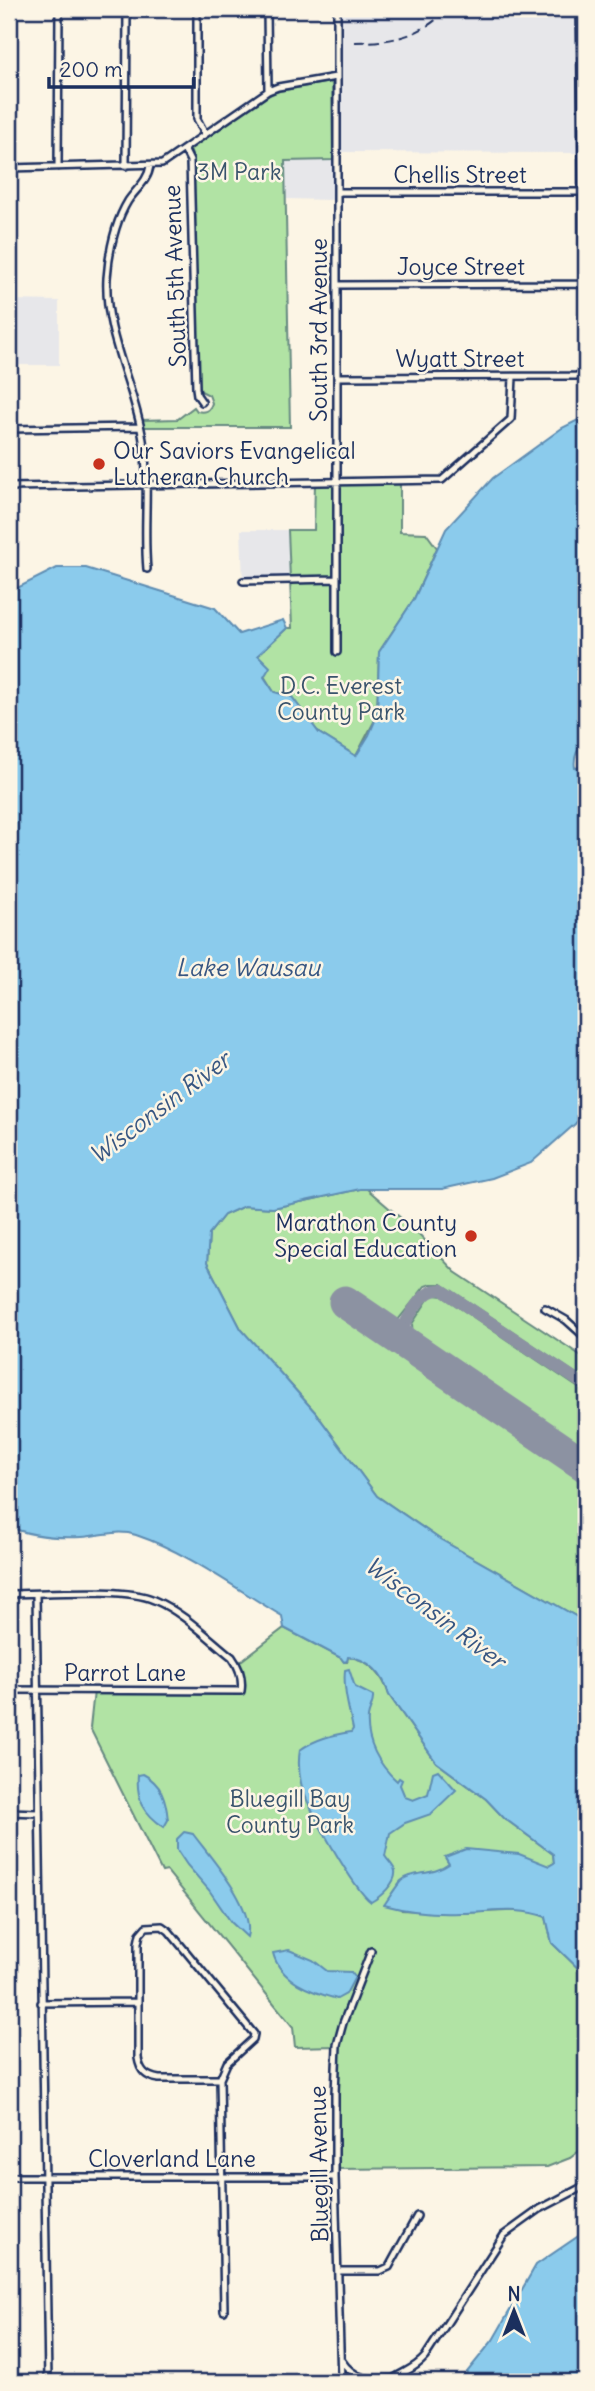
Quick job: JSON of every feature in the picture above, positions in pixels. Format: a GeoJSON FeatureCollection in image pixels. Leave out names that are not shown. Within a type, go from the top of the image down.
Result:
{"type":"FeatureCollection","features":[{"type":"Feature","properties":{"kind":"street"},"geometry":{"type":"LineString","coordinates":[[58,167],[59,9]]}},
{"type":"Feature","properties":{"kind":"street"},"geometry":{"type":"LineString","coordinates":[[126,166],[127,9]]}},
{"type":"Feature","properties":{"kind":"street"},"geometry":{"type":"LineString","coordinates":[[197,9],[197,119],[205,134]]}},
{"type":"Feature","properties":{"kind":"street"},"geometry":{"type":"LineString","coordinates":[[267,9],[268,91]]}},
{"type":"Feature","properties":{"kind":"street","name":"South 3rd Avenue"},"geometry":{"type":"LineString","coordinates":[[337,9],[337,652]]}},
{"type":"Feature","properties":{"kind":"street"},"geometry":{"type":"LineString","coordinates":[[580,9],[584,83],[585,294]]}},
{"type":"Feature","properties":{"kind":"street"},"geometry":{"type":"LineString","coordinates":[[9,168],[162,164],[268,91],[336,77]]}},
{"type":"Feature","properties":{"kind":"street","name":"South 5th Avenue"},"geometry":{"type":"LineString","coordinates":[[184,149],[190,161],[195,388],[202,402]]}},
{"type":"Feature","properties":{"kind":"street"},"geometry":{"type":"LineString","coordinates":[[146,569],[144,448],[115,342],[107,281],[110,253],[119,218],[129,200],[147,178],[150,166]]}},
{"type":"Feature","properties":{"kind":"street","name":"Chellis Street"},"geometry":{"type":"LineString","coordinates":[[337,192],[583,192]]}},
{"type":"Feature","properties":{"kind":"street","name":"Joyce Street"},"geometry":{"type":"LineString","coordinates":[[337,285],[584,284]]}},
{"type":"Feature","properties":{"kind":"street","name":"Wyatt Street"},"geometry":{"type":"LineString","coordinates":[[337,377],[583,375],[586,368],[585,294]]}},
{"type":"Feature","properties":{"kind":"street"},"geometry":{"type":"LineString","coordinates":[[9,487],[442,480],[511,419],[513,377]]}},
{"type":"Feature","properties":{"kind":"street"},"geometry":{"type":"LineString","coordinates":[[9,429],[139,427]]}},
{"type":"Feature","properties":{"kind":"street"},"geometry":{"type":"LineString","coordinates":[[243,580],[336,579]]}},
{"type":"Feature","properties":{"kind":"street"},"geometry":{"type":"LineString","coordinates":[[545,1308],[569,1322],[586,1338]]}},
{"type":"Feature","properties":{"kind":"street"},"geometry":{"type":"LineString","coordinates":[[9,1594],[36,1594],[48,2382]]}},
{"type":"Feature","properties":{"kind":"street","name":"Parrot Lane"},"geometry":{"type":"LineString","coordinates":[[9,1690],[241,1691],[241,1672],[233,1657],[177,1614],[154,1600],[121,1594],[36,1594]]}},
{"type":"Feature","properties":{"kind":"street"},"geometry":{"type":"LineString","coordinates":[[9,1812],[38,1813]]}},
{"type":"Feature","properties":{"kind":"street"},"geometry":{"type":"LineString","coordinates":[[220,2079],[159,2079],[144,2073],[138,2059],[138,1943],[146,1927],[162,1926],[169,1931],[254,2034],[253,2039],[227,2063],[220,2079],[224,2311]]}},
{"type":"Feature","properties":{"kind":"street","name":"Bluegill Avenue"},"geometry":{"type":"LineString","coordinates":[[341,2382],[335,2177],[335,2093],[339,2035],[371,1951]]}},
{"type":"Feature","properties":{"kind":"street"},"geometry":{"type":"LineString","coordinates":[[41,2003],[138,2002]]}},
{"type":"Feature","properties":{"kind":"street","name":"Cloverland Lane"},"geometry":{"type":"LineString","coordinates":[[9,2176],[335,2177]]}},
{"type":"Feature","properties":{"kind":"street"},"geometry":{"type":"LineString","coordinates":[[340,2357],[348,2370],[372,2379],[390,2381],[408,2372],[420,2362],[504,2235],[540,2209],[586,2185]]}},
{"type":"Feature","properties":{"kind":"street"},"geometry":{"type":"LineString","coordinates":[[338,2272],[380,2271],[389,2267],[417,2216]]}},
{"type":"Feature","properties":{"kind":"shaded area"},"geometry":{"type":"Polygon","coordinates":[[[340,9],[576,9],[578,153],[339,152],[340,9]]]}},
{"type":"Feature","properties":{"kind":"shaded area"},"geometry":{"type":"Polygon","coordinates":[[[285,160],[333,160],[333,200],[285,199],[285,160]]]}},
{"type":"Feature","properties":{"kind":"shaded area"},"geometry":{"type":"Polygon","coordinates":[[[9,300],[59,301],[59,365],[9,365],[9,300]]]}},
{"type":"Feature","properties":{"kind":"shaded area"},"geometry":{"type":"Polygon","coordinates":[[[241,530],[288,530],[290,580],[243,581],[241,530]]]}},
{"type":"Feature","properties":{"kind":"green space","name":"3M Park"},"geometry":{"type":"Polygon","coordinates":[[[330,82],[333,160],[285,161],[290,427],[143,427],[142,420],[178,419],[194,407],[197,411],[207,411],[212,403],[209,395],[199,390],[193,159],[190,149],[274,92],[330,82]]]}},
{"type":"Feature","properties":{"kind":"green space","name":"D.C. Everest County Park"},"geometry":{"type":"Polygon","coordinates":[[[315,482],[336,482],[338,603],[342,485],[400,483],[400,532],[426,533],[437,548],[414,599],[379,652],[377,716],[356,756],[319,733],[292,697],[274,692],[264,676],[258,655],[287,628],[292,628],[288,530],[314,530],[315,482]]]}},
{"type":"Feature","properties":{"kind":"green space"},"geometry":{"type":"Polygon","coordinates":[[[367,1189],[417,1232],[455,1272],[586,1359],[586,1380],[442,1284],[425,1286],[398,1320],[387,1319],[352,1295],[340,1312],[586,1480],[586,1622],[438,1538],[377,1496],[315,1412],[241,1329],[207,1263],[209,1234],[224,1215],[244,1206],[273,1208],[367,1189]]]}},
{"type":"Feature","properties":{"kind":"green space"},"geometry":{"type":"Polygon","coordinates":[[[434,1295],[442,1296],[586,1393],[586,1453],[413,1336],[412,1324],[429,1298],[434,1295]]]}},
{"type":"Feature","properties":{"kind":"green space","name":"Bluegill Bay County Park"},"geometry":{"type":"Polygon","coordinates":[[[284,1628],[344,1662],[347,1662],[348,1657],[356,1658],[374,1669],[436,1762],[553,1854],[554,1863],[549,1866],[466,1850],[445,1857],[449,1864],[439,1871],[415,1875],[402,1910],[460,1913],[529,1910],[546,1917],[552,1943],[586,1976],[586,2146],[570,2158],[547,2167],[335,2169],[337,2046],[295,2047],[293,2027],[167,1871],[162,1872],[90,1728],[94,1691],[241,1691],[237,1664],[284,1628]]]}},
{"type":"Feature","properties":{"kind":"water","name":"Lake Wausau"},"geometry":{"type":"Polygon","coordinates":[[[586,416],[586,740],[577,752],[575,768],[586,766],[586,1111],[531,1163],[492,1178],[442,1189],[360,1189],[273,1208],[244,1206],[224,1215],[209,1234],[207,1263],[241,1329],[315,1412],[377,1496],[438,1538],[586,1622],[586,1976],[552,1943],[546,1917],[514,1911],[432,1913],[384,1905],[405,1878],[443,1868],[449,1864],[445,1857],[466,1849],[519,1854],[549,1866],[554,1863],[553,1854],[436,1762],[389,1695],[379,1674],[369,1664],[348,1657],[344,1662],[284,1628],[282,1616],[192,1561],[155,1542],[122,1533],[82,1537],[44,1536],[9,1526],[9,592],[57,568],[86,568],[215,608],[239,634],[283,620],[287,628],[258,655],[270,667],[264,677],[274,692],[292,697],[319,733],[356,756],[377,716],[379,652],[414,599],[446,529],[493,478],[562,428],[586,416]]]}},
{"type":"Feature","properties":{"kind":"water"},"geometry":{"type":"Polygon","coordinates":[[[349,1669],[355,1687],[373,1696],[368,1717],[369,1735],[385,1768],[397,1781],[399,1778],[402,1780],[400,1785],[405,1797],[413,1800],[428,1794],[433,1772],[438,1770],[456,1790],[431,1814],[405,1823],[390,1833],[385,1856],[394,1869],[395,1876],[387,1889],[371,1902],[354,1882],[321,1827],[304,1794],[299,1771],[300,1750],[318,1740],[351,1732],[353,1729],[345,1685],[345,1670],[349,1669]]]}},
{"type":"Feature","properties":{"kind":"water"},"geometry":{"type":"Polygon","coordinates":[[[143,1774],[155,1782],[162,1793],[168,1820],[164,1827],[151,1817],[140,1799],[138,1775],[143,1774]]]}},
{"type":"Feature","properties":{"kind":"water"},"geometry":{"type":"Polygon","coordinates":[[[184,1832],[193,1834],[230,1883],[245,1912],[247,1937],[231,1922],[177,1850],[177,1839],[184,1832]]]}},
{"type":"Feature","properties":{"kind":"water"},"geometry":{"type":"Polygon","coordinates":[[[289,1950],[313,1960],[327,1971],[351,1972],[355,1977],[346,1994],[337,1999],[307,1989],[289,1978],[282,1971],[273,1953],[289,1950]]]}},
{"type":"Feature","properties":{"kind":"water"},"geometry":{"type":"Polygon","coordinates":[[[586,2231],[586,2382],[459,2382],[493,2340],[536,2265],[586,2231]]]}},
{"type":"Feature","properties":{"kind":"taxiway"},"geometry":{"type":"LineString","coordinates":[[397,1338],[421,1300],[427,1294],[442,1290],[586,1386]]}},
{"type":"Feature","properties":{"kind":"runway"},"geometry":{"type":"LineString","coordinates":[[345,1302],[586,1466]]}},
{"type":"Feature","properties":{"kind":"railway"},"geometry":{"type":"LineString","coordinates":[[355,42],[381,41],[405,36],[427,26],[447,9]]}},
{"type":"Feature","properties":{"kind":"place","name":"Our Saviors Evangelical Lutheran Church"},"geometry":{"type":"Point","coordinates":[99,464]}},
{"type":"Feature","properties":{"kind":"place","name":"Marathon County Special Education"},"geometry":{"type":"Point","coordinates":[471,1236]}},
{"type":"Feature","properties":{"kind":"water label","name":"Wisconsin River"},"geometry":{"type":"Point","coordinates":[160,1108]}},
{"type":"Feature","properties":{"kind":"water label","name":"Wisconsin River"},"geometry":{"type":"Point","coordinates":[435,1613]}}]}
